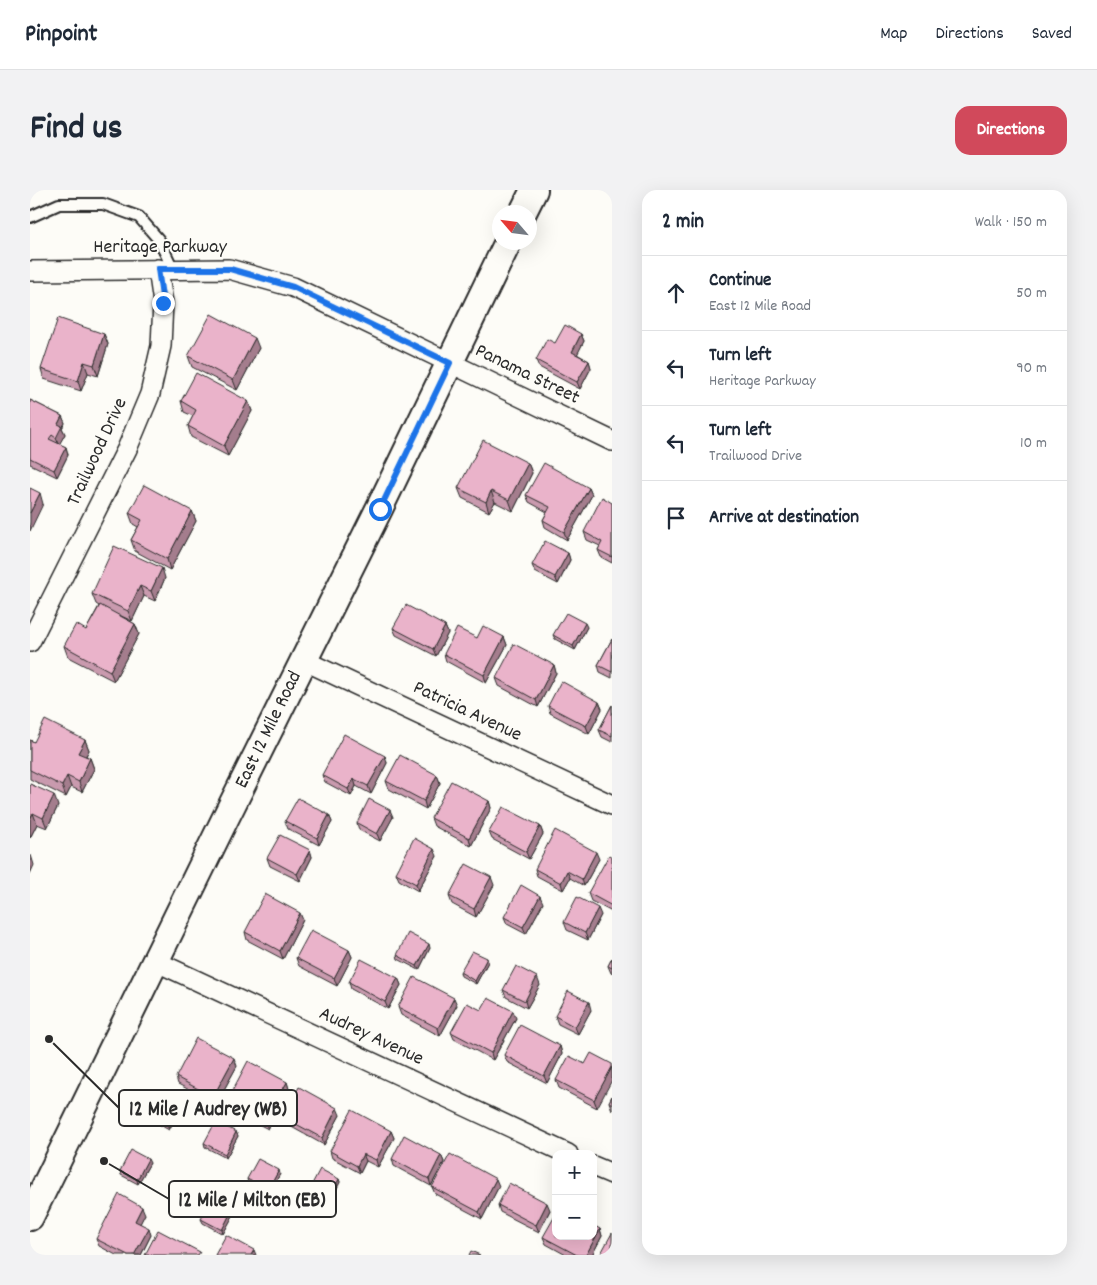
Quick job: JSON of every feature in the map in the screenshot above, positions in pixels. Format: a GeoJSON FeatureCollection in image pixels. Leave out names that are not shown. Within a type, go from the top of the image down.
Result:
{"type":"FeatureCollection","features":[{"type":"Feature","properties":{"kind":"main road"},"geometry":{"type":"LineString","coordinates":[[526,205],[534,190]]}},
{"type":"Feature","properties":{"kind":"main road","name":"East 12 Mile Road"},"geometry":{"type":"LineString","coordinates":[[30,1217],[504,250]]}},
{"type":"Feature","properties":{"kind":"street","name":"Trailwood Drive"},"geometry":{"type":"LineString","coordinates":[[30,642],[126,449],[150,394],[161,346],[165,269]]}},
{"type":"Feature","properties":{"kind":"street","name":"Heritage Parkway"},"geometry":{"type":"LineString","coordinates":[[30,272],[230,269],[293,287],[450,363]]}},
{"type":"Feature","properties":{"kind":"street","name":"Panama Street"},"geometry":{"type":"LineString","coordinates":[[450,363],[612,441]]}},
{"type":"Feature","properties":{"kind":"street","name":"Patricia Avenue"},"geometry":{"type":"LineString","coordinates":[[304,660],[612,805]]}},
{"type":"Feature","properties":{"kind":"street","name":"Audrey Avenue"},"geometry":{"type":"LineString","coordinates":[[155,961],[559,1150]]}},
{"type":"Feature","properties":{"kind":"street"},"geometry":{"type":"LineString","coordinates":[[597,1168],[612,1174]]}},
{"type":"Feature","properties":{"kind":"lane"},"geometry":{"type":"LineString","coordinates":[[30,217],[59,204],[104,204],[139,217],[159,240],[165,269]]}},
{"type":"Feature","properties":{"kind":"building"},"geometry":{"type":"Polygon","coordinates":[[[211,314],[255,338],[233,380],[188,356],[211,314]]]}},
{"type":"Feature","properties":{"kind":"building"},"geometry":{"type":"Polygon","coordinates":[[[58,318],[104,334],[94,365],[84,362],[78,381],[41,369],[58,318]]]}},
{"type":"Feature","properties":{"kind":"building"},"geometry":{"type":"Polygon","coordinates":[[[565,325],[581,334],[572,352],[589,361],[577,382],[536,360],[547,339],[555,343],[565,325]]]}},
{"type":"Feature","properties":{"kind":"building"},"geometry":{"type":"Polygon","coordinates":[[[196,373],[248,401],[224,446],[188,426],[196,410],[181,401],[196,373]]]}},
{"type":"Feature","properties":{"kind":"building"},"geometry":{"type":"Polygon","coordinates":[[[30,400],[62,416],[58,424],[62,426],[56,438],[52,435],[49,439],[66,447],[54,470],[30,458],[30,400]]]}},
{"type":"Feature","properties":{"kind":"building"},"geometry":{"type":"Polygon","coordinates":[[[483,440],[528,463],[509,500],[491,491],[486,502],[458,488],[483,440]]]}},
{"type":"Feature","properties":{"kind":"building"},"geometry":{"type":"Polygon","coordinates":[[[544,463],[589,488],[564,532],[543,520],[550,507],[526,495],[544,463]]]}},
{"type":"Feature","properties":{"kind":"building"},"geometry":{"type":"Polygon","coordinates":[[[144,485],[192,511],[167,559],[131,540],[142,520],[129,513],[144,485]]]}},
{"type":"Feature","properties":{"kind":"building"},"geometry":{"type":"Polygon","coordinates":[[[30,488],[40,493],[30,513],[30,488]]]}},
{"type":"Feature","properties":{"kind":"building"},"geometry":{"type":"Polygon","coordinates":[[[602,497],[612,503],[612,557],[598,550],[602,542],[584,532],[602,497]]]}},
{"type":"Feature","properties":{"kind":"building"},"geometry":{"type":"Polygon","coordinates":[[[545,541],[568,553],[555,577],[532,565],[545,541]]]}},
{"type":"Feature","properties":{"kind":"building"},"geometry":{"type":"Polygon","coordinates":[[[114,546],[162,568],[151,591],[140,586],[128,611],[92,594],[114,546]]]}},
{"type":"Feature","properties":{"kind":"building"},"geometry":{"type":"Polygon","coordinates":[[[100,605],[135,624],[110,671],[64,646],[76,624],[86,630],[100,605]]]}},
{"type":"Feature","properties":{"kind":"building"},"geometry":{"type":"Polygon","coordinates":[[[406,605],[445,626],[433,649],[393,628],[406,605]]]}},
{"type":"Feature","properties":{"kind":"building"},"geometry":{"type":"Polygon","coordinates":[[[566,613],[585,623],[573,646],[553,635],[566,613]]]}},
{"type":"Feature","properties":{"kind":"building"},"geometry":{"type":"Polygon","coordinates":[[[483,626],[504,637],[484,675],[444,654],[457,628],[477,638],[483,626]]]}},
{"type":"Feature","properties":{"kind":"building"},"geometry":{"type":"Polygon","coordinates":[[[612,639],[612,672],[598,665],[612,639]]]}},
{"type":"Feature","properties":{"kind":"building"},"geometry":{"type":"Polygon","coordinates":[[[514,644],[554,665],[536,700],[496,678],[514,644]]]}},
{"type":"Feature","properties":{"kind":"building"},"geometry":{"type":"Polygon","coordinates":[[[561,681],[599,702],[586,726],[548,706],[561,681]]]}},
{"type":"Feature","properties":{"kind":"building"},"geometry":{"type":"Polygon","coordinates":[[[612,705],[612,736],[599,730],[612,705]]]}},
{"type":"Feature","properties":{"kind":"building"},"geometry":{"type":"Polygon","coordinates":[[[45,720],[85,740],[78,753],[90,758],[79,782],[67,776],[62,786],[30,770],[30,740],[34,742],[45,720]]]}},
{"type":"Feature","properties":{"kind":"building"},"geometry":{"type":"Polygon","coordinates":[[[344,734],[385,756],[368,786],[354,779],[348,789],[322,775],[344,734]]]}},
{"type":"Feature","properties":{"kind":"building"},"geometry":{"type":"Polygon","coordinates":[[[400,755],[437,775],[424,801],[386,781],[400,755]]]}},
{"type":"Feature","properties":{"kind":"building"},"geometry":{"type":"Polygon","coordinates":[[[451,781],[489,801],[469,838],[431,818],[451,781]]]}},
{"type":"Feature","properties":{"kind":"building"},"geometry":{"type":"Polygon","coordinates":[[[30,784],[54,795],[43,818],[33,813],[30,819],[30,784]]]}},
{"type":"Feature","properties":{"kind":"building"},"geometry":{"type":"Polygon","coordinates":[[[298,798],[329,815],[317,838],[285,821],[298,798]]]}},
{"type":"Feature","properties":{"kind":"building"},"geometry":{"type":"Polygon","coordinates":[[[369,799],[390,810],[377,834],[357,823],[369,799]]]}},
{"type":"Feature","properties":{"kind":"building"},"geometry":{"type":"Polygon","coordinates":[[[503,807],[540,826],[526,852],[489,832],[503,807]]]}},
{"type":"Feature","properties":{"kind":"building"},"geometry":{"type":"Polygon","coordinates":[[[555,830],[596,852],[582,879],[567,871],[561,883],[535,869],[555,830]]]}},
{"type":"Feature","properties":{"kind":"building"},"geometry":{"type":"Polygon","coordinates":[[[280,835],[310,850],[297,874],[267,858],[280,835]]]}},
{"type":"Feature","properties":{"kind":"building"},"geometry":{"type":"Polygon","coordinates":[[[414,838],[434,849],[416,884],[396,873],[414,838]]]}},
{"type":"Feature","properties":{"kind":"building"},"geometry":{"type":"Polygon","coordinates":[[[609,855],[612,857],[612,906],[588,893],[609,855]]]}},
{"type":"Feature","properties":{"kind":"building"},"geometry":{"type":"Polygon","coordinates":[[[466,864],[491,877],[474,909],[449,896],[466,864]]]}},
{"type":"Feature","properties":{"kind":"building"},"geometry":{"type":"Polygon","coordinates":[[[521,885],[540,896],[523,927],[504,917],[521,885]]]}},
{"type":"Feature","properties":{"kind":"building"},"geometry":{"type":"Polygon","coordinates":[[[265,894],[300,913],[280,951],[245,932],[265,894]]]}},
{"type":"Feature","properties":{"kind":"building"},"geometry":{"type":"Polygon","coordinates":[[[577,897],[598,908],[585,933],[564,922],[577,897]]]}},
{"type":"Feature","properties":{"kind":"building"},"geometry":{"type":"Polygon","coordinates":[[[311,930],[349,950],[334,978],[296,958],[311,930]]]}},
{"type":"Feature","properties":{"kind":"building"},"geometry":{"type":"Polygon","coordinates":[[[408,933],[429,944],[417,966],[397,955],[408,933]]]}},
{"type":"Feature","properties":{"kind":"building"},"geometry":{"type":"Polygon","coordinates":[[[472,951],[487,958],[475,981],[460,972],[472,951]]]}},
{"type":"Feature","properties":{"kind":"building"},"geometry":{"type":"Polygon","coordinates":[[[612,958],[612,968],[608,966],[612,958]]]}},
{"type":"Feature","properties":{"kind":"building"},"geometry":{"type":"Polygon","coordinates":[[[361,959],[398,978],[385,1002],[349,982],[361,959]]]}},
{"type":"Feature","properties":{"kind":"building"},"geometry":{"type":"Polygon","coordinates":[[[516,966],[537,977],[525,1001],[503,990],[516,966]]]}},
{"type":"Feature","properties":{"kind":"building"},"geometry":{"type":"Polygon","coordinates":[[[414,977],[454,998],[438,1028],[398,1007],[414,977]]]}},
{"type":"Feature","properties":{"kind":"building"},"geometry":{"type":"Polygon","coordinates":[[[568,991],[589,1002],[575,1027],[555,1016],[568,991]]]}},
{"type":"Feature","properties":{"kind":"building"},"geometry":{"type":"Polygon","coordinates":[[[488,998],[513,1011],[491,1053],[451,1032],[467,1003],[481,1010],[488,998]]]}},
{"type":"Feature","properties":{"kind":"building"},"geometry":{"type":"Polygon","coordinates":[[[520,1025],[560,1046],[544,1076],[504,1055],[520,1025]]]}},
{"type":"Feature","properties":{"kind":"building"},"geometry":{"type":"Polygon","coordinates":[[[196,1038],[234,1058],[213,1097],[176,1077],[196,1038]]]}},
{"type":"Feature","properties":{"kind":"building"},"geometry":{"type":"Polygon","coordinates":[[[591,1053],[612,1064],[594,1100],[556,1080],[569,1056],[585,1064],[591,1053]]]}},
{"type":"Feature","properties":{"kind":"building"},"geometry":{"type":"Polygon","coordinates":[[[248,1061],[287,1082],[265,1122],[227,1101],[248,1061]]]}},
{"type":"Feature","properties":{"kind":"building"},"geometry":{"type":"Polygon","coordinates":[[[299,1087],[337,1108],[322,1138],[283,1117],[299,1087]]]}},
{"type":"Feature","properties":{"kind":"building"},"geometry":{"type":"Polygon","coordinates":[[[159,1094],[180,1104],[168,1126],[148,1116],[159,1094]]]}},
{"type":"Feature","properties":{"kind":"building"},"geometry":{"type":"Polygon","coordinates":[[[352,1110],[391,1131],[376,1160],[363,1154],[357,1166],[330,1151],[352,1110]]]}},
{"type":"Feature","properties":{"kind":"building"},"geometry":{"type":"Polygon","coordinates":[[[216,1121],[236,1132],[225,1154],[204,1143],[216,1121]]]}},
{"type":"Feature","properties":{"kind":"building"},"geometry":{"type":"Polygon","coordinates":[[[404,1135],[441,1155],[429,1179],[392,1159],[404,1135]]]}},
{"type":"Feature","properties":{"kind":"building"},"geometry":{"type":"Polygon","coordinates":[[[131,1150],[148,1159],[137,1180],[120,1171],[131,1150]]]}},
{"type":"Feature","properties":{"kind":"building"},"geometry":{"type":"Polygon","coordinates":[[[450,1154],[496,1179],[479,1212],[432,1187],[450,1154]]]}},
{"type":"Feature","properties":{"kind":"building"},"geometry":{"type":"Polygon","coordinates":[[[258,1159],[279,1170],[268,1190],[247,1179],[258,1159]]]}},
{"type":"Feature","properties":{"kind":"building"},"geometry":{"type":"Polygon","coordinates":[[[320,1169],[339,1179],[330,1196],[311,1186],[320,1169]]]}},
{"type":"Feature","properties":{"kind":"building"},"geometry":{"type":"Polygon","coordinates":[[[509,1183],[547,1203],[536,1225],[498,1205],[509,1183]]]}},
{"type":"Feature","properties":{"kind":"building"},"geometry":{"type":"Polygon","coordinates":[[[119,1194],[142,1207],[135,1221],[149,1228],[134,1255],[128,1255],[96,1239],[119,1194]]]}},
{"type":"Feature","properties":{"kind":"building"},"geometry":{"type":"Polygon","coordinates":[[[213,1197],[233,1208],[222,1230],[201,1219],[213,1197]]]}},
{"type":"Feature","properties":{"kind":"building"},"geometry":{"type":"Polygon","coordinates":[[[552,1221],[552,1240],[594,1240],[586,1255],[577,1255],[543,1237],[552,1221]]]}},
{"type":"Feature","properties":{"kind":"building"},"geometry":{"type":"Polygon","coordinates":[[[158,1230],[200,1252],[198,1255],[145,1255],[158,1230]]]}},
{"type":"Feature","properties":{"kind":"building"},"geometry":{"type":"Polygon","coordinates":[[[612,1233],[612,1255],[600,1255],[612,1233]]]}},
{"type":"Feature","properties":{"kind":"building"},"geometry":{"type":"Polygon","coordinates":[[[226,1235],[254,1250],[251,1255],[215,1255],[226,1235]]]}},
{"type":"Feature","properties":{"kind":"building"},"geometry":{"type":"Polygon","coordinates":[[[471,1251],[480,1255],[469,1255],[471,1251]]]}},
{"type":"Feature","properties":{"kind":"place","name":"12 Mile / Audrey (WB)"},"geometry":{"type":"Point","coordinates":[49,1039]}},
{"type":"Feature","properties":{"kind":"place","name":"12 Mile / Milton (EB)"},"geometry":{"type":"Point","coordinates":[104,1161]}},
{"type":"Feature","properties":{"kind":"route"},"geometry":{"type":"LineString","coordinates":[[163,303],[158,269],[230,269],[293,287],[450,363],[380,509]]}}]}
